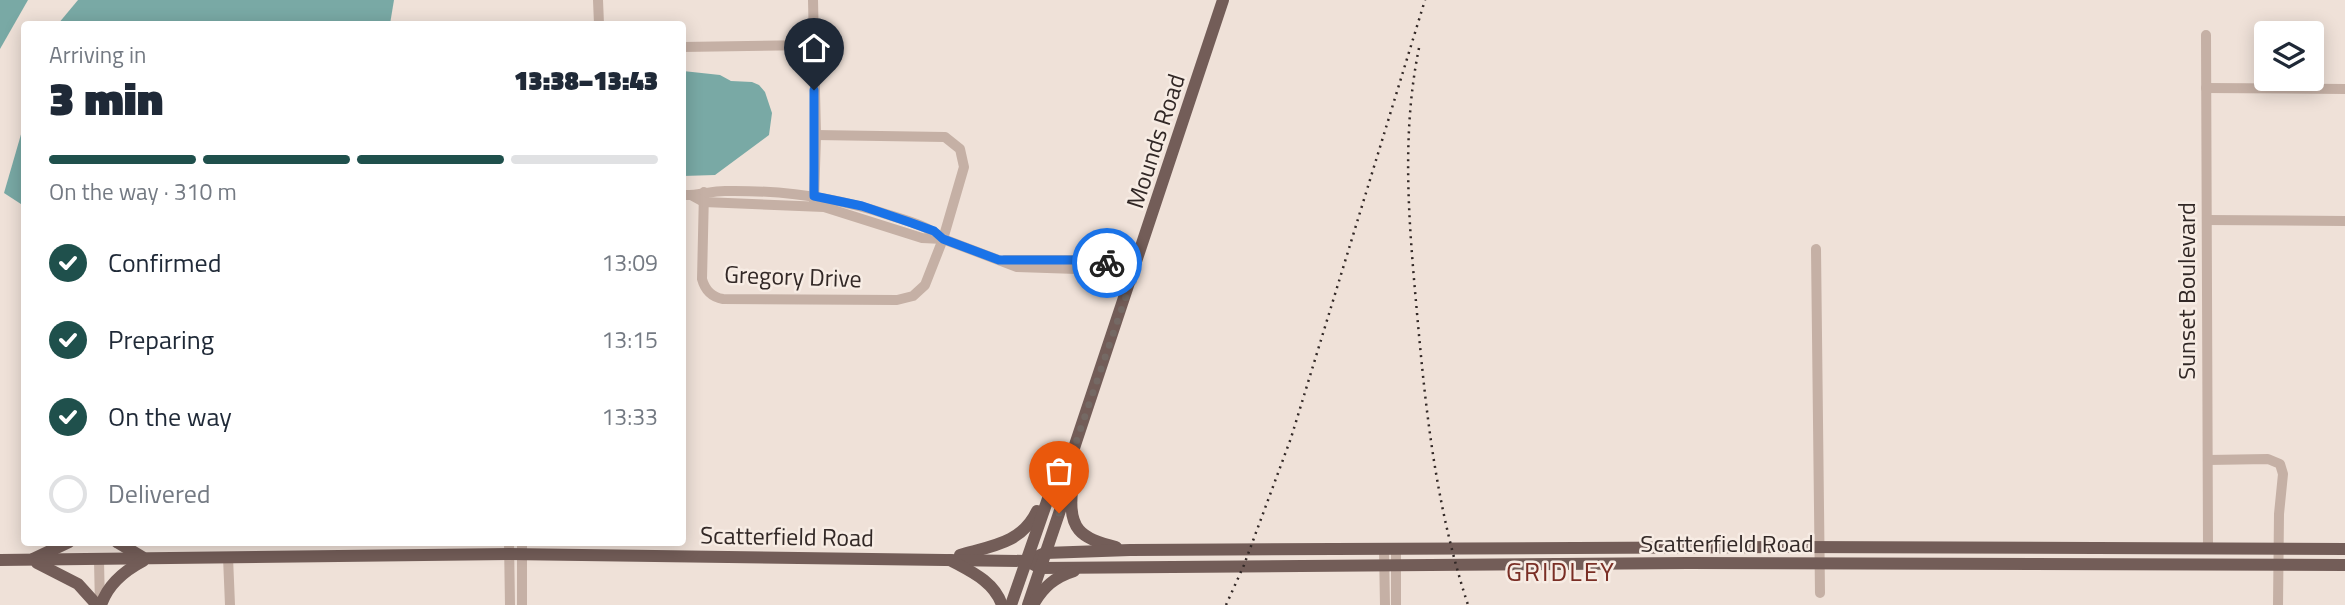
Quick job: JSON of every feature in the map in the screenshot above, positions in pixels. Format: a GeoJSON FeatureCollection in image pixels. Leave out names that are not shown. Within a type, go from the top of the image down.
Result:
{"type":"FeatureCollection","features":[{"type":"Feature","properties":{"kind":"main road","name":"Mounds Road"},"geometry":{"type":"LineString","coordinates":[[1028,605],[1073,472],[1072,454],[1132,281],[1223,0]]}},
{"type":"Feature","properties":{"kind":"main road","name":"Mounds Road"},"geometry":{"type":"LineString","coordinates":[[1011,605],[1059,467],[1072,454]]}},
{"type":"Feature","properties":{"kind":"main road"},"geometry":{"type":"LineString","coordinates":[[946,559],[1006,542],[1020,535],[1031,523],[1059,467]]}},
{"type":"Feature","properties":{"kind":"main road"},"geometry":{"type":"LineString","coordinates":[[1073,472],[1070,509],[1076,528],[1091,540],[1130,550]]}},
{"type":"Feature","properties":{"kind":"main road"},"geometry":{"type":"LineString","coordinates":[[30,560],[60,546]]}},
{"type":"Feature","properties":{"kind":"main road"},"geometry":{"type":"LineString","coordinates":[[122,546],[136,556],[146,559]]}},
{"type":"Feature","properties":{"kind":"main road","name":"Scatterfield Road"},"geometry":{"type":"LineString","coordinates":[[0,560],[99,561],[515,548],[1027,561],[1045,553],[1130,550],[1819,547],[2345,549]]}},
{"type":"Feature","properties":{"kind":"main road"},"geometry":{"type":"LineString","coordinates":[[30,560],[78,584],[99,605],[114,583],[128,569],[146,559]]}},
{"type":"Feature","properties":{"kind":"main road"},"geometry":{"type":"LineString","coordinates":[[946,559],[988,583],[998,594],[1002,605]]}},
{"type":"Feature","properties":{"kind":"main road","name":"Scatterfield Road"},"geometry":{"type":"LineString","coordinates":[[1027,561],[1040,568],[1819,564],[2345,565]]}},
{"type":"Feature","properties":{"kind":"main road"},"geometry":{"type":"LineString","coordinates":[[1033,605],[1043,589],[1054,579],[1096,566]]}},
{"type":"Feature","properties":{"kind":"street"},"geometry":{"type":"LineString","coordinates":[[598,0],[599,21]]}},
{"type":"Feature","properties":{"kind":"street"},"geometry":{"type":"LineString","coordinates":[[813,0],[816,135],[814,200]]}},
{"type":"Feature","properties":{"kind":"street","name":"Sunset Boulevard"},"geometry":{"type":"LineString","coordinates":[[2206,35],[2208,548]]}},
{"type":"Feature","properties":{"kind":"street"},"geometry":{"type":"LineString","coordinates":[[686,47],[813,46]]}},
{"type":"Feature","properties":{"kind":"street"},"geometry":{"type":"LineString","coordinates":[[2206,88],[2345,89]]}},
{"type":"Feature","properties":{"kind":"street","name":"Gregory Drive"},"geometry":{"type":"LineString","coordinates":[[704,197],[702,279],[709,293],[723,299],[905,299],[925,285],[943,239],[964,167],[963,156],[955,143],[945,137],[816,135]]}},
{"type":"Feature","properties":{"kind":"street"},"geometry":{"type":"LineString","coordinates":[[688,196],[814,200],[862,206],[934,231],[943,239],[1017,267],[1077,269],[1132,281]]}},
{"type":"Feature","properties":{"kind":"street"},"geometry":{"type":"LineString","coordinates":[[2207,220],[2345,221]]}},
{"type":"Feature","properties":{"kind":"street"},"geometry":{"type":"LineString","coordinates":[[1816,249],[1820,593]]}},
{"type":"Feature","properties":{"kind":"street"},"geometry":{"type":"LineString","coordinates":[[999,260],[1076,260],[1136,267]]}},
{"type":"Feature","properties":{"kind":"street"},"geometry":{"type":"LineString","coordinates":[[2208,460],[2268,459],[2280,464],[2283,474],[2278,548],[2278,605]]}},
{"type":"Feature","properties":{"kind":"street"},"geometry":{"type":"LineString","coordinates":[[510,605],[515,548]]}},
{"type":"Feature","properties":{"kind":"street"},"geometry":{"type":"LineString","coordinates":[[515,548],[522,605]]}},
{"type":"Feature","properties":{"kind":"street"},"geometry":{"type":"LineString","coordinates":[[1385,605],[1390,550]]}},
{"type":"Feature","properties":{"kind":"street"},"geometry":{"type":"LineString","coordinates":[[228,556],[230,605]]}},
{"type":"Feature","properties":{"kind":"street"},"geometry":{"type":"LineString","coordinates":[[99,561],[99,605]]}},
{"type":"Feature","properties":{"kind":"street"},"geometry":{"type":"LineString","coordinates":[[1390,566],[1396,605]]}},
{"type":"Feature","properties":{"kind":"water"},"geometry":{"type":"Polygon","coordinates":[[[0,0],[28,0],[0,49],[0,0]]]}},
{"type":"Feature","properties":{"kind":"water"},"geometry":{"type":"Polygon","coordinates":[[[78,0],[394,0],[390,21],[60,21],[78,0]]]}},
{"type":"Feature","properties":{"kind":"water"},"geometry":{"type":"Polygon","coordinates":[[[686,71],[720,75],[731,81],[759,85],[765,92],[772,113],[769,135],[715,175],[686,176],[686,71]]]}},
{"type":"Feature","properties":{"kind":"water"},"geometry":{"type":"Polygon","coordinates":[[[21,134],[21,204],[4,193],[21,134]]]}},
{"type":"Feature","properties":{"kind":"railway"},"geometry":{"type":"LineString","coordinates":[[1226,605],[1244,565],[1291,438],[1425,0]]}},
{"type":"Feature","properties":{"kind":"railway"},"geometry":{"type":"LineString","coordinates":[[1419,48],[1413,81],[1408,147],[1414,280],[1434,460],[1448,532],[1468,605]]}},
{"type":"Feature","properties":{"kind":"way so far"},"geometry":{"type":"LineString","coordinates":[[1059,513],[1073,472],[1072,454],[1136,267],[1107,263]]}},
{"type":"Feature","properties":{"kind":"district","name":"GRIDLEY"},"geometry":{"type":"Point","coordinates":[1561,571]}},
{"type":"Feature","properties":{"kind":"route"},"geometry":{"type":"LineString","coordinates":[[814,90],[814,196],[862,206],[909,222],[934,231],[943,239],[999,260],[1076,260],[1107,263]]}}]}
